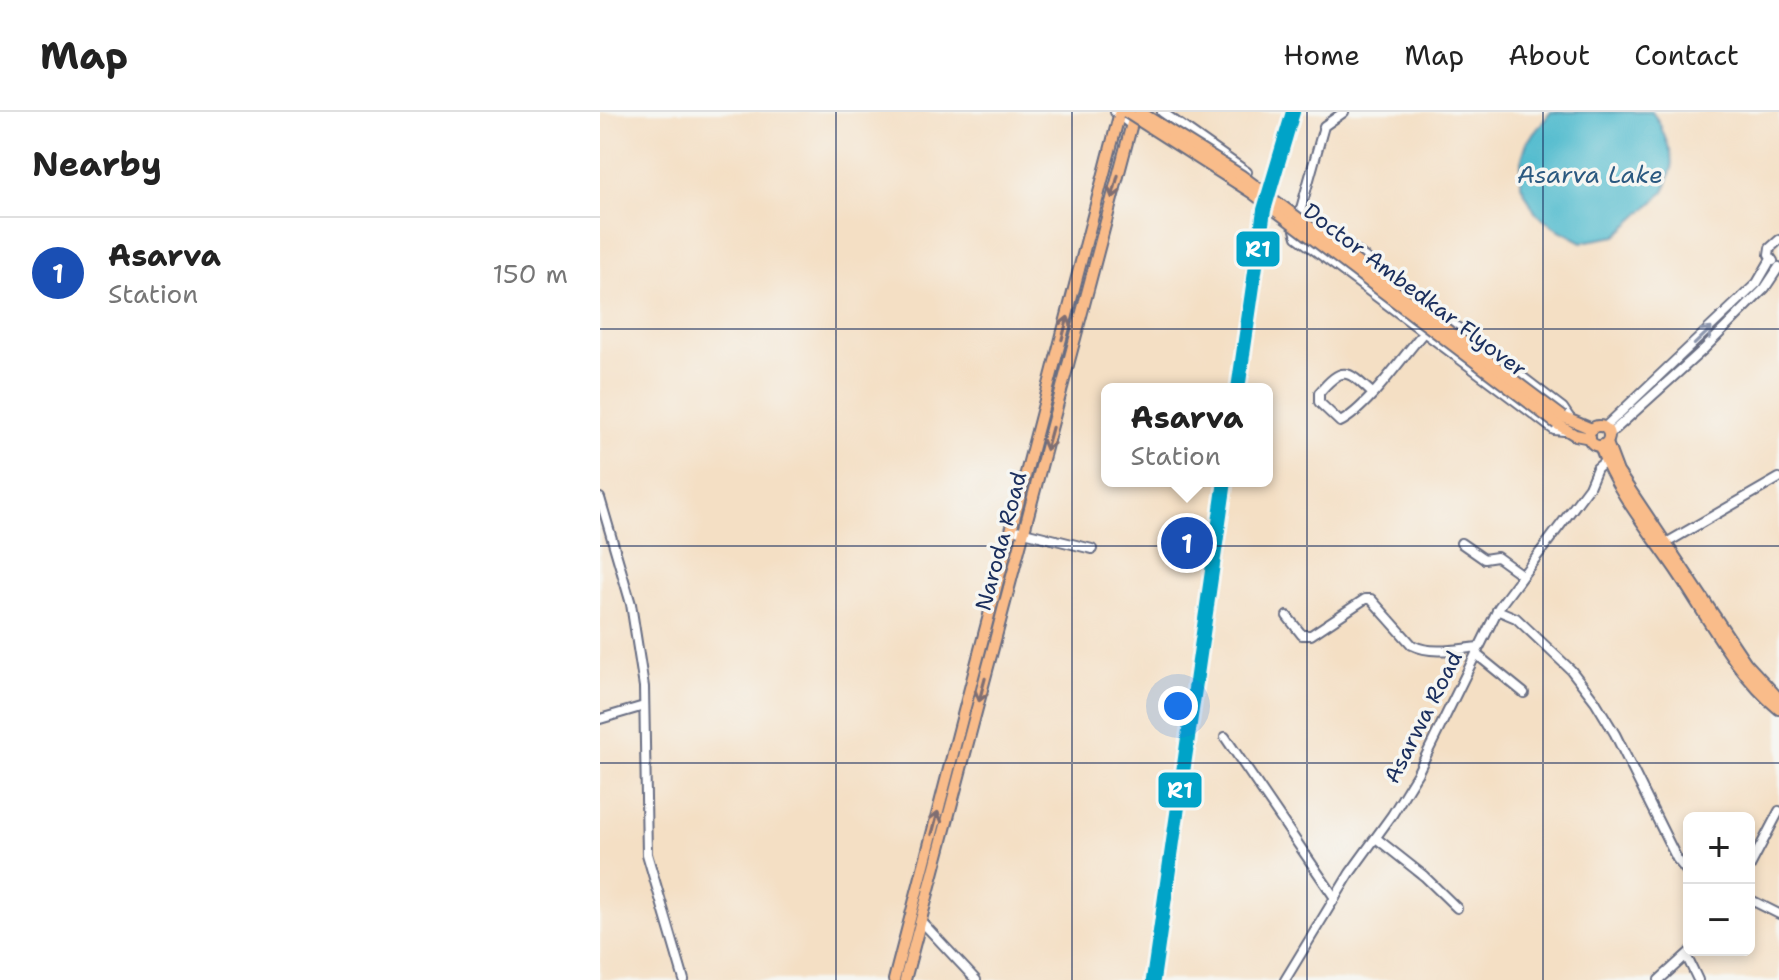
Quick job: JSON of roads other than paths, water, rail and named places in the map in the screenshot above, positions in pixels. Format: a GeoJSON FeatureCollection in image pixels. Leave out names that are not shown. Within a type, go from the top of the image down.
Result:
{"type":"FeatureCollection","features":[{"type":"Feature","properties":{"kind":"main road","name":"Naroda Road"},"geometry":{"type":"LineString","coordinates":[[905,980],[1131,125],[1138,112]]}},
{"type":"Feature","properties":{"kind":"main road","name":"Doctor Ambedkar Flyover"},"geometry":{"type":"LineString","coordinates":[[1138,112],[1251,183],[1565,423]]}},
{"type":"Feature","properties":{"kind":"main road","name":"Naroda Road"},"geometry":{"type":"LineString","coordinates":[[894,980],[1120,113]]}},
{"type":"Feature","properties":{"kind":"main road","name":"Doctor Ambedkar Flyover"},"geometry":{"type":"LineString","coordinates":[[1120,113],[1251,192],[1565,423]]}},
{"type":"Feature","properties":{"kind":"main road"},"geometry":{"type":"LineString","coordinates":[[1565,423],[1591,434]]}},
{"type":"Feature","properties":{"kind":"main road"},"geometry":{"type":"LineString","coordinates":[[1591,434],[1599,426],[1605,438],[1609,461],[1737,656],[1779,709]]}},
{"type":"Feature","properties":{"kind":"main road"},"geometry":{"type":"LineString","coordinates":[[1591,434],[1594,444],[1605,438]]}},
{"type":"Feature","properties":{"kind":"main road"},"geometry":{"type":"LineString","coordinates":[[1737,656],[1779,699]]}},
{"type":"Feature","properties":{"kind":"street"},"geometry":{"type":"LineString","coordinates":[[1162,112],[1247,172]]}},
{"type":"Feature","properties":{"kind":"street"},"geometry":{"type":"LineString","coordinates":[[1300,211],[1563,408],[1565,423],[1554,430],[1297,237],[1295,230],[1300,211],[1324,126],[1344,112]]}},
{"type":"Feature","properties":{"kind":"street"},"geometry":{"type":"LineString","coordinates":[[1120,113],[1131,125]]}},
{"type":"Feature","properties":{"kind":"street"},"geometry":{"type":"LineString","coordinates":[[1605,438],[1654,395],[1684,360],[1765,288],[1776,263],[1770,248],[1778,238]]}},
{"type":"Feature","properties":{"kind":"street"},"geometry":{"type":"LineString","coordinates":[[1605,438],[1776,263]]}},
{"type":"Feature","properties":{"kind":"street"},"geometry":{"type":"LineString","coordinates":[[1765,288],[1779,287]]}},
{"type":"Feature","properties":{"kind":"street"},"geometry":{"type":"LineString","coordinates":[[1372,393],[1350,373],[1341,372],[1319,393],[1319,402],[1340,422],[1349,418],[1372,393],[1424,332]]}},
{"type":"Feature","properties":{"kind":"street","name":"Asarwa Road"},"geometry":{"type":"LineString","coordinates":[[1285,980],[1417,774],[1497,610],[1589,487],[1595,473],[1609,461]]}},
{"type":"Feature","properties":{"kind":"street"},"geometry":{"type":"LineString","coordinates":[[1663,544],[1779,478]]}},
{"type":"Feature","properties":{"kind":"street"},"geometry":{"type":"LineString","coordinates":[[600,498],[631,604],[644,687],[647,854],[684,980]]}},
{"type":"Feature","properties":{"kind":"street"},"geometry":{"type":"LineString","coordinates":[[1012,529],[1092,549]]}},
{"type":"Feature","properties":{"kind":"street"},"geometry":{"type":"LineString","coordinates":[[1461,543],[1484,559],[1497,557],[1522,575]]}},
{"type":"Feature","properties":{"kind":"street"},"geometry":{"type":"LineString","coordinates":[[1287,616],[1302,635],[1311,635],[1365,599],[1371,599],[1412,645],[1431,651],[1478,650],[1524,693]]}},
{"type":"Feature","properties":{"kind":"street"},"geometry":{"type":"LineString","coordinates":[[1497,610],[1516,618],[1571,670],[1595,701],[1683,866]]}},
{"type":"Feature","properties":{"kind":"street"},"geometry":{"type":"LineString","coordinates":[[600,719],[644,706]]}},
{"type":"Feature","properties":{"kind":"street"},"geometry":{"type":"LineString","coordinates":[[1225,737],[1335,898]]}},
{"type":"Feature","properties":{"kind":"street"},"geometry":{"type":"LineString","coordinates":[[1755,857],[1779,811]]}},
{"type":"Feature","properties":{"kind":"street"},"geometry":{"type":"LineString","coordinates":[[1376,838],[1424,876],[1457,908]]}},
{"type":"Feature","properties":{"kind":"street"},"geometry":{"type":"LineString","coordinates":[[1755,902],[1779,914]]}},
{"type":"Feature","properties":{"kind":"street"},"geometry":{"type":"LineString","coordinates":[[921,921],[976,980]]}},
{"type":"Feature","properties":{"kind":"street"},"geometry":{"type":"LineString","coordinates":[[1659,980],[1687,956]]}},
{"type":"Feature","properties":{"kind":"street"},"geometry":{"type":"LineString","coordinates":[[1691,956],[1698,980]]}},
{"type":"Feature","properties":{"kind":"water","name":"Asarva Lake"},"geometry":{"type":"Polygon","coordinates":[[[1551,112],[1652,112],[1659,122],[1671,153],[1672,168],[1664,192],[1616,236],[1582,242],[1554,227],[1535,212],[1521,185],[1521,161],[1527,142],[1551,112]]]}},
{"type":"Feature","properties":{"kind":"place","name":"Asarva"},"geometry":{"type":"Point","coordinates":[1187,543]}}]}
